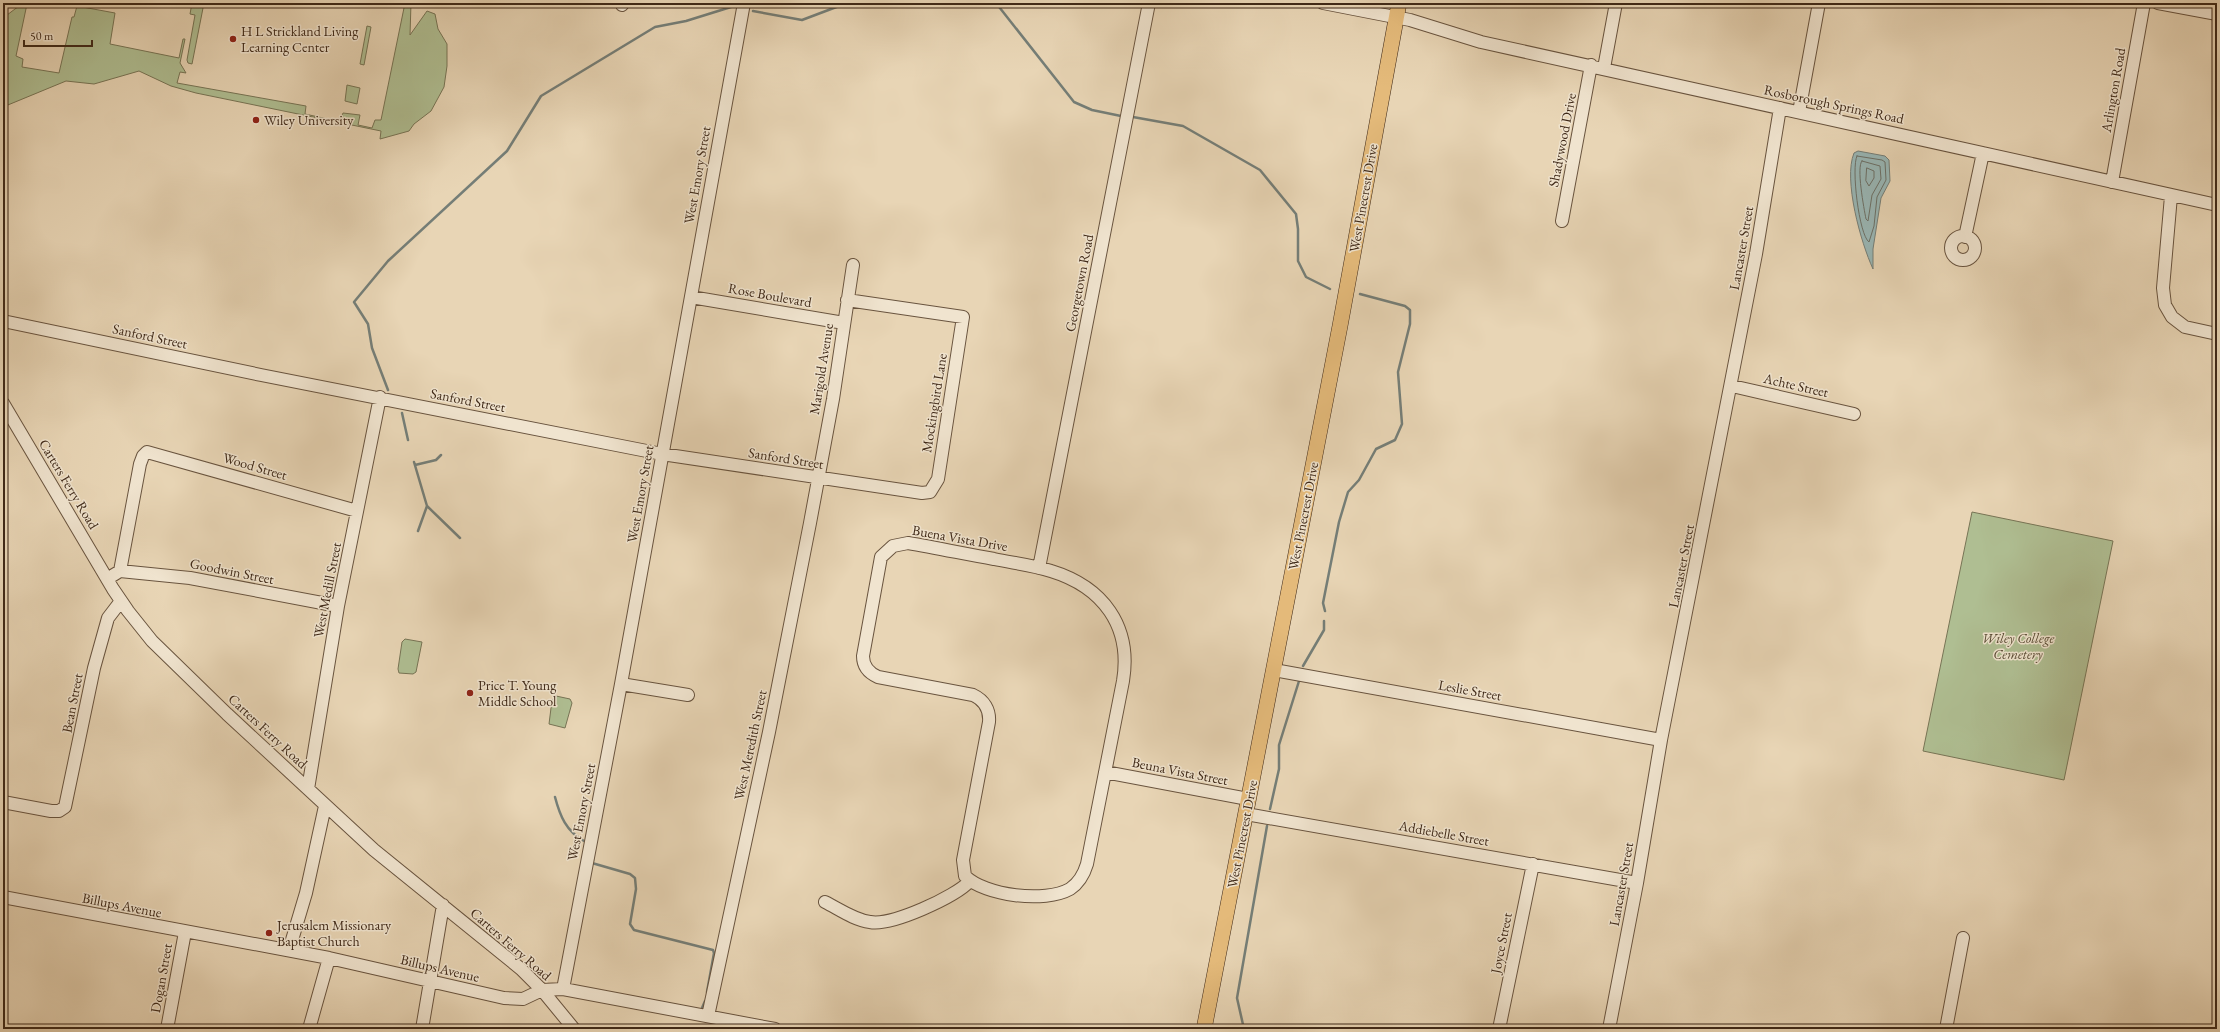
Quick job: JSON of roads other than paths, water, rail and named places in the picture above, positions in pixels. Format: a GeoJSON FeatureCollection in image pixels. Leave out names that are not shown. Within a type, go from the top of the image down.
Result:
{"type":"FeatureCollection","features":[{"type":"Feature","properties":{"kind":"main road","name":"West Pinecrest Drive"},"geometry":{"type":"LineString","coordinates":[[1204,1029],[1274,670],[1399,3]]}},
{"type":"Feature","properties":{"kind":"street","name":"West Emory Street"},"geometry":{"type":"LineString","coordinates":[[563,989],[621,684],[744,3]]}},
{"type":"Feature","properties":{"kind":"street","name":"Georgetown Road"},"geometry":{"type":"LineString","coordinates":[[1039,568],[1149,3]]}},
{"type":"Feature","properties":{"kind":"street","name":"Rosborough Springs Road"},"geometry":{"type":"LineString","coordinates":[[1323,3],[1396,18],[1470,39],[2217,205]]}},
{"type":"Feature","properties":{"kind":"street"},"geometry":{"type":"LineString","coordinates":[[1604,68],[1616,3]]}},
{"type":"Feature","properties":{"kind":"street"},"geometry":{"type":"LineString","coordinates":[[1799,112],[1819,3]]}},
{"type":"Feature","properties":{"kind":"street","name":"Arlington Road"},"geometry":{"type":"LineString","coordinates":[[2112,182],[2144,3]]}},
{"type":"Feature","properties":{"kind":"street"},"geometry":{"type":"LineString","coordinates":[[2158,3],[2217,14]]}},
{"type":"Feature","properties":{"kind":"street","name":"Shadywood Drive"},"geometry":{"type":"LineString","coordinates":[[1562,221],[1591,65]]}},
{"type":"Feature","properties":{"kind":"street","name":"Lancaster Street"},"geometry":{"type":"LineString","coordinates":[[1609,1029],[1637,883],[1661,740],[1732,386],[1780,108]]}},
{"type":"Feature","properties":{"kind":"street"},"geometry":{"type":"LineString","coordinates":[[1965,236],[1983,152]]}},
{"type":"Feature","properties":{"kind":"street"},"geometry":{"type":"LineString","coordinates":[[2171,196],[2163,288],[2165,305],[2172,317],[2185,327],[2217,334]]}},
{"type":"Feature","properties":{"kind":"street","name":"Marigold Avenue"},"geometry":{"type":"LineString","coordinates":[[817,478],[833,399],[853,265]]}},
{"type":"Feature","properties":{"kind":"street","name":"Rose Boulevard"},"geometry":{"type":"LineString","coordinates":[[691,297],[844,323]]}},
{"type":"Feature","properties":{"kind":"street","name":"Mockingbird Lane"},"geometry":{"type":"LineString","coordinates":[[847,300],[963,317],[938,479],[930,492]]}},
{"type":"Feature","properties":{"kind":"street","name":"Sanford Street"},"geometry":{"type":"LineString","coordinates":[[3,321],[662,454],[817,478],[930,492]]}},
{"type":"Feature","properties":{"kind":"street","name":"Achte Street"},"geometry":{"type":"LineString","coordinates":[[1732,386],[1854,414]]}},
{"type":"Feature","properties":{"kind":"street","name":"West Medill Street"},"geometry":{"type":"LineString","coordinates":[[308,789],[338,606],[380,397]]}},
{"type":"Feature","properties":{"kind":"street","name":"Carters Ferry Road"},"geometry":{"type":"LineString","coordinates":[[3,403],[107,579],[121,601],[152,641],[180,670],[374,850],[513,962],[542,990],[574,1029]]}},
{"type":"Feature","properties":{"kind":"street","name":"Wood Street"},"geometry":{"type":"LineString","coordinates":[[120,571],[140,464],[144,454],[152,452],[357,511]]}},
{"type":"Feature","properties":{"kind":"street","name":"West Meredith Street"},"geometry":{"type":"LineString","coordinates":[[708,1016],[769,732],[817,478]]}},
{"type":"Feature","properties":{"kind":"street","name":"Buena Vista Drive"},"geometry":{"type":"LineString","coordinates":[[908,543],[1039,568],[1068,577],[1087,588],[1106,604],[1119,628],[1123,646],[1125,671],[1087,864],[1083,875],[1071,888],[1046,896],[1003,894],[983,888],[970,881],[963,871],[963,860],[989,722],[989,712],[981,700],[973,695],[878,677],[867,669],[863,656],[880,564],[882,557],[889,548],[897,544],[908,543]]}},
{"type":"Feature","properties":{"kind":"street"},"geometry":{"type":"LineString","coordinates":[[107,579],[120,571]]}},
{"type":"Feature","properties":{"kind":"street","name":"Goodwin Street"},"geometry":{"type":"LineString","coordinates":[[120,571],[190,578],[338,606]]}},
{"type":"Feature","properties":{"kind":"street","name":"Bean Street"},"geometry":{"type":"LineString","coordinates":[[3,802],[47,811],[58,811],[67,803],[94,668],[110,614],[121,601]]}},
{"type":"Feature","properties":{"kind":"street","name":"Leslie Street"},"geometry":{"type":"LineString","coordinates":[[1274,670],[1661,740]]}},
{"type":"Feature","properties":{"kind":"street"},"geometry":{"type":"LineString","coordinates":[[621,684],[688,695]]}},
{"type":"Feature","properties":{"kind":"street","name":"Beuna Vista Street"},"geometry":{"type":"LineString","coordinates":[[1105,772],[1247,807]]}},
{"type":"Feature","properties":{"kind":"street"},"geometry":{"type":"LineString","coordinates":[[288,950],[306,893],[325,806]]}},
{"type":"Feature","properties":{"kind":"street","name":"Addiebelle Street"},"geometry":{"type":"LineString","coordinates":[[1247,807],[1533,864],[1637,883]]}},
{"type":"Feature","properties":{"kind":"street","name":"Joyce Street"},"geometry":{"type":"LineString","coordinates":[[1499,1029],[1533,864]]}},
{"type":"Feature","properties":{"kind":"street"},"geometry":{"type":"LineString","coordinates":[[825,902],[866,922],[884,922],[952,895],[970,881]]}},
{"type":"Feature","properties":{"kind":"street","name":"Billups Avenue"},"geometry":{"type":"LineString","coordinates":[[3,897],[329,958],[430,982],[513,999],[523,998],[542,990],[563,989],[775,1029]]}},
{"type":"Feature","properties":{"kind":"street"},"geometry":{"type":"LineString","coordinates":[[422,1029],[443,905]]}},
{"type":"Feature","properties":{"kind":"street","name":"Dogan Street"},"geometry":{"type":"LineString","coordinates":[[167,1029],[185,932]]}},
{"type":"Feature","properties":{"kind":"street"},"geometry":{"type":"LineString","coordinates":[[1946,1029],[1963,938]]}},
{"type":"Feature","properties":{"kind":"street"},"geometry":{"type":"LineString","coordinates":[[309,1029],[329,958]]}},
{"type":"Feature","properties":{"kind":"water"},"geometry":{"type":"Polygon","coordinates":[[[1858,151],[1885,156],[1889,160],[1890,181],[1881,198],[1873,249],[1873,269],[1863,244],[1852,195],[1851,165],[1854,153],[1858,151]]]}},
{"type":"Feature","properties":{"kind":"waterway"},"geometry":{"type":"LineString","coordinates":[[753,11],[802,20],[847,3]]}},
{"type":"Feature","properties":{"kind":"waterway"},"geometry":{"type":"LineString","coordinates":[[996,3],[1074,102],[1092,110],[1121,116]]}},
{"type":"Feature","properties":{"kind":"waterway"},"geometry":{"type":"LineString","coordinates":[[388,390],[372,348],[368,324],[354,302],[388,261],[507,151],[541,96],[655,27],[686,21],[731,7]]}},
{"type":"Feature","properties":{"kind":"waterway"},"geometry":{"type":"LineString","coordinates":[[1133,117],[1183,126],[1260,170],[1296,214],[1298,229],[1298,261],[1306,277],[1330,289]]}},
{"type":"Feature","properties":{"kind":"waterway"},"geometry":{"type":"LineString","coordinates":[[1325,611],[1323,603],[1339,522],[1348,492],[1359,480],[1376,449],[1395,440],[1402,424],[1398,372],[1410,324],[1410,310],[1405,306],[1360,294]]}},
{"type":"Feature","properties":{"kind":"waterway"},"geometry":{"type":"LineString","coordinates":[[402,413],[408,440]]}},
{"type":"Feature","properties":{"kind":"waterway"},"geometry":{"type":"LineString","coordinates":[[415,465],[436,460],[441,455]]}},
{"type":"Feature","properties":{"kind":"waterway"},"geometry":{"type":"LineString","coordinates":[[414,462],[427,506],[460,538]]}},
{"type":"Feature","properties":{"kind":"waterway"},"geometry":{"type":"LineString","coordinates":[[418,531],[427,506]]}},
{"type":"Feature","properties":{"kind":"waterway"},"geometry":{"type":"LineString","coordinates":[[1303,666],[1324,630],[1324,621]]}},
{"type":"Feature","properties":{"kind":"waterway"},"geometry":{"type":"LineString","coordinates":[[1270,809],[1279,769],[1279,745],[1299,681]]}},
{"type":"Feature","properties":{"kind":"waterway"},"geometry":{"type":"LineString","coordinates":[[555,797],[559,810],[568,828],[584,841]]}},
{"type":"Feature","properties":{"kind":"waterway"},"geometry":{"type":"LineString","coordinates":[[1244,1029],[1237,998],[1267,826]]}},
{"type":"Feature","properties":{"kind":"waterway"},"geometry":{"type":"LineString","coordinates":[[593,860],[592,863],[630,874],[635,878],[636,889],[630,924],[634,930],[713,950],[714,953],[707,992]]}},
{"type":"Feature","properties":{"kind":"waterway"},"geometry":{"type":"LineString","coordinates":[[702,1008],[705,1001]]}},
{"type":"Feature","properties":{"kind":"place","name":"H L Strickland Living Learning Center"},"geometry":{"type":"Point","coordinates":[233,39]}},
{"type":"Feature","properties":{"kind":"place","name":"Wiley University"},"geometry":{"type":"Point","coordinates":[256,120]}},
{"type":"Feature","properties":{"kind":"place","name":"Price T. Young Middle School"},"geometry":{"type":"Point","coordinates":[470,693]}},
{"type":"Feature","properties":{"kind":"place","name":"Jerusalem Missionary Baptist Church"},"geometry":{"type":"Point","coordinates":[269,933]}},
{"type":"Feature","properties":{"kind":"park label","name":"Wiley College Cemetery"},"geometry":{"type":"Point","coordinates":[2018,646]}}]}
